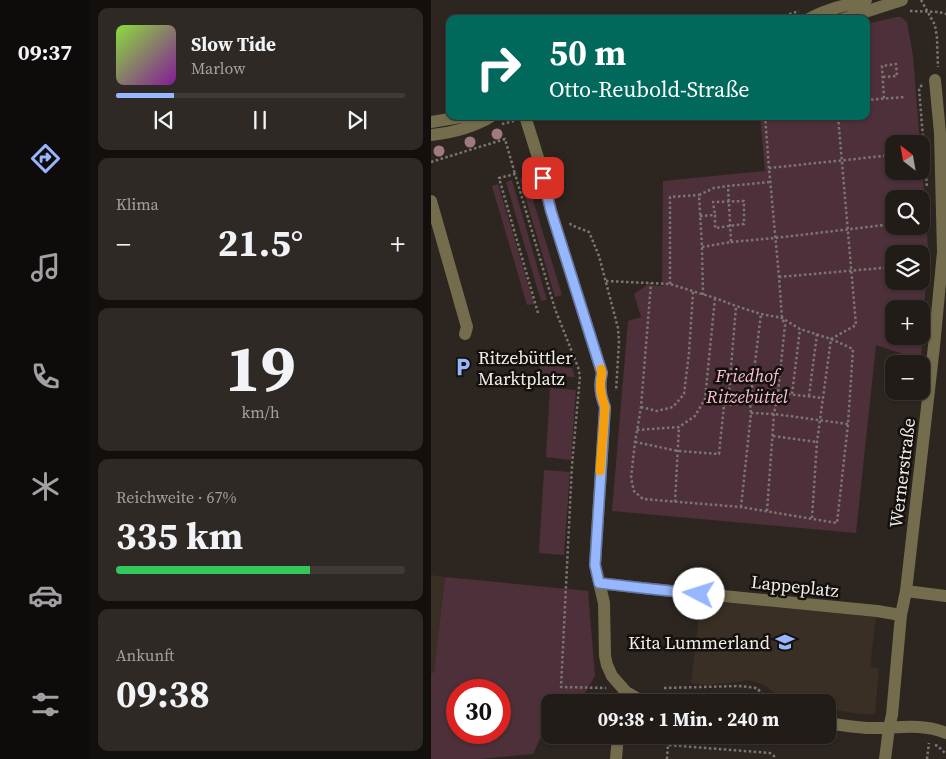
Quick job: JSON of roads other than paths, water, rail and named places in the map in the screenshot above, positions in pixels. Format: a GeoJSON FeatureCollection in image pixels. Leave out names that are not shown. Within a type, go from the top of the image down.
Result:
{"type":"FeatureCollection","features":[{"type":"Feature","properties":{"kind":"street"},"geometry":{"type":"LineString","coordinates":[[815,15],[866,0]]}},
{"type":"Feature","properties":{"kind":"street"},"geometry":{"type":"LineString","coordinates":[[855,15],[902,0]]}},
{"type":"Feature","properties":{"kind":"street","name":"Wernerstraße"},"geometry":{"type":"LineString","coordinates":[[885,759],[892,715],[901,615],[906,591],[944,252],[943,133],[931,78]]}},
{"type":"Feature","properties":{"kind":"street"},"geometry":{"type":"LineString","coordinates":[[431,122],[446,120]]}},
{"type":"Feature","properties":{"kind":"street"},"geometry":{"type":"LineString","coordinates":[[431,135],[453,131],[486,120]]}},
{"type":"Feature","properties":{"kind":"street"},"geometry":{"type":"LineString","coordinates":[[526,120],[540,164],[551,211],[602,373],[600,379],[602,400],[605,407],[595,565],[604,603],[604,651],[606,660],[612,676],[629,694]]}},
{"type":"Feature","properties":{"kind":"street"},"geometry":{"type":"LineString","coordinates":[[431,201],[467,327],[465,334],[431,223]]}},
{"type":"Feature","properties":{"kind":"street","name":"Lappeplatz"},"geometry":{"type":"LineString","coordinates":[[599,583],[901,615]]}},
{"type":"Feature","properties":{"kind":"street"},"geometry":{"type":"LineString","coordinates":[[906,591],[946,596]]}},
{"type":"Feature","properties":{"kind":"street"},"geometry":{"type":"LineString","coordinates":[[622,689],[622,694]]}},
{"type":"Feature","properties":{"kind":"street"},"geometry":{"type":"LineString","coordinates":[[836,724],[866,728],[924,727],[934,728],[946,733]]}},
{"type":"Feature","properties":{"kind":"street"},"geometry":{"type":"LineString","coordinates":[[616,759],[617,744]]}},
{"type":"Feature","properties":{"kind":"place","name":"Ritzebüttler Marktplatz"},"geometry":{"type":"Point","coordinates":[463,367]}},
{"type":"Feature","properties":{"kind":"place","name":"Kita Lummerland"},"geometry":{"type":"Point","coordinates":[785,642]}},
{"type":"Feature","properties":{"kind":"park label","name":"Friedhof Ritzebüttel"},"geometry":{"type":"Point","coordinates":[747,385]}}]}
